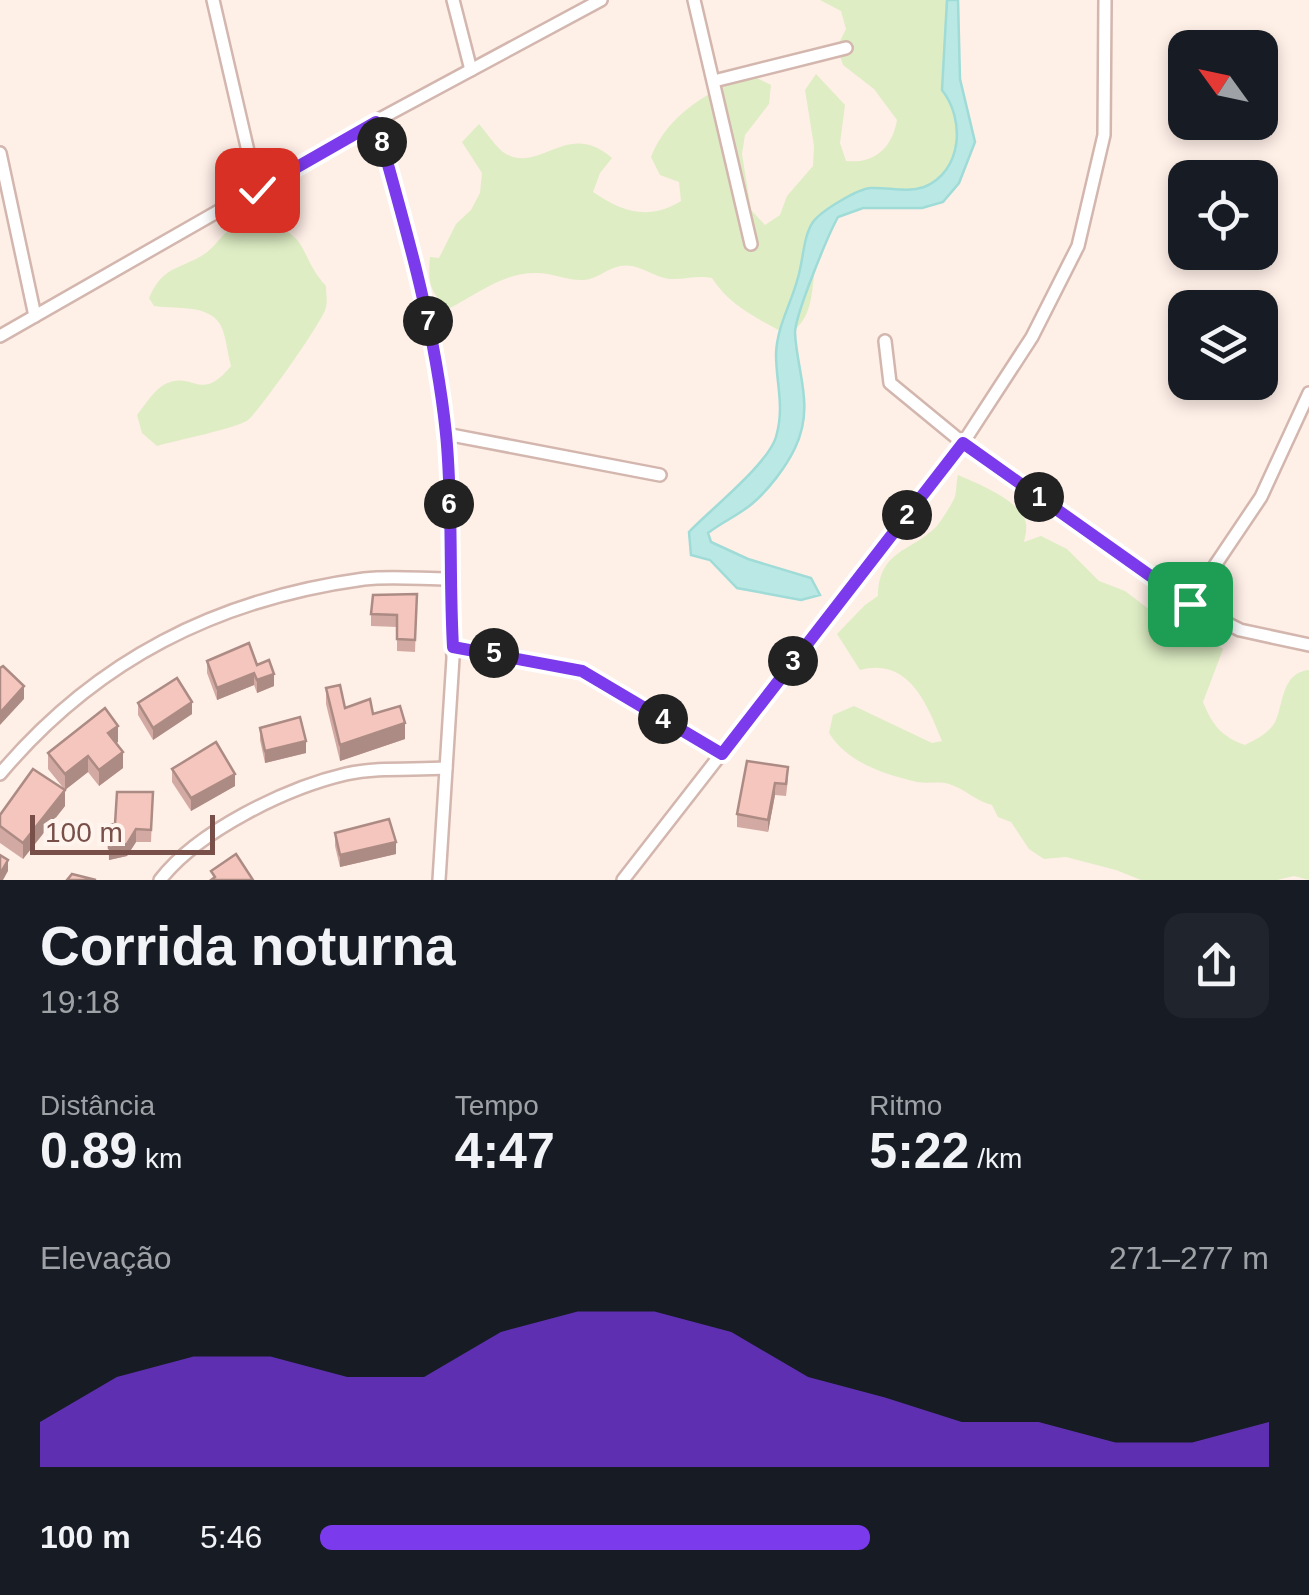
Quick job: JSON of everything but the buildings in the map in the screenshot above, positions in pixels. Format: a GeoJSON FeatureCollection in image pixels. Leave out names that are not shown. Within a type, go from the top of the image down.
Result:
{"type":"FeatureCollection","features":[{"type":"Feature","properties":{"kind":"street"},"geometry":{"type":"LineString","coordinates":[[212,0],[257,190]]}},
{"type":"Feature","properties":{"kind":"street"},"geometry":{"type":"LineString","coordinates":[[453,0],[471,70]]}},
{"type":"Feature","properties":{"kind":"street"},"geometry":{"type":"LineString","coordinates":[[0,336],[376,122],[601,0]]}},
{"type":"Feature","properties":{"kind":"street"},"geometry":{"type":"LineString","coordinates":[[694,0],[752,244]]}},
{"type":"Feature","properties":{"kind":"street"},"geometry":{"type":"LineString","coordinates":[[623,880],[963,443],[1032,337],[1078,246],[1104,135],[1105,0]]}},
{"type":"Feature","properties":{"kind":"street"},"geometry":{"type":"LineString","coordinates":[[714,82],[846,48]]}},
{"type":"Feature","properties":{"kind":"street"},"geometry":{"type":"LineString","coordinates":[[376,122],[416,264],[435,353],[446,434],[453,647],[439,880]]}},
{"type":"Feature","properties":{"kind":"street"},"geometry":{"type":"LineString","coordinates":[[0,153],[35,316]]}},
{"type":"Feature","properties":{"kind":"street"},"geometry":{"type":"LineString","coordinates":[[886,342],[890,383],[963,443],[1190,604],[1240,630],[1309,645]]}},
{"type":"Feature","properties":{"kind":"street"},"geometry":{"type":"LineString","coordinates":[[1190,604],[1261,496],[1309,393]]}},
{"type":"Feature","properties":{"kind":"street"},"geometry":{"type":"LineString","coordinates":[[446,434],[660,475]]}},
{"type":"Feature","properties":{"kind":"street"},"geometry":{"type":"LineString","coordinates":[[0,774],[88,687],[132,656],[200,623],[283,594],[331,585],[368,579],[449,579]]}},
{"type":"Feature","properties":{"kind":"street"},"geometry":{"type":"LineString","coordinates":[[453,647],[582,671],[722,754]]}},
{"type":"Feature","properties":{"kind":"street"},"geometry":{"type":"LineString","coordinates":[[160,880],[238,818],[314,784],[350,773],[446,768]]}},
{"type":"Feature","properties":{"kind":"green space"},"geometry":{"type":"Polygon","coordinates":[[[820,0],[956,0],[948,83],[972,135],[971,155],[960,171],[916,206],[858,208],[840,214],[820,249],[805,317],[788,335],[736,304],[712,278],[666,278],[627,265],[584,280],[537,273],[513,276],[450,308],[438,298],[430,280],[430,257],[439,258],[456,224],[471,210],[480,193],[482,173],[462,142],[479,124],[503,152],[519,158],[568,145],[596,147],[612,158],[600,173],[593,192],[625,209],[658,211],[681,201],[679,182],[660,175],[651,157],[658,142],[692,105],[753,76],[771,85],[769,104],[745,135],[742,154],[751,210],[765,225],[780,215],[787,196],[813,166],[814,146],[805,90],[816,74],[845,105],[840,143],[846,161],[866,160],[881,152],[891,139],[897,120],[874,89],[843,65],[837,47],[846,29],[841,11],[820,0]]]}},
{"type":"Feature","properties":{"kind":"green space"},"geometry":{"type":"Polygon","coordinates":[[[262,220],[290,233],[302,247],[326,286],[325,310],[289,367],[248,420],[157,446],[142,433],[137,415],[153,394],[175,381],[212,383],[231,366],[224,334],[213,317],[195,310],[154,306],[149,298],[163,277],[206,253],[229,230],[262,220]]]}},
{"type":"Feature","properties":{"kind":"green space"},"geometry":{"type":"Polygon","coordinates":[[[958,475],[1017,508],[1026,524],[1024,542],[1041,536],[1067,549],[1099,581],[1125,591],[1154,613],[1189,626],[1223,649],[1203,702],[1214,724],[1230,738],[1245,745],[1267,732],[1276,720],[1289,682],[1309,670],[1309,880],[1294,876],[1277,880],[1141,880],[1066,857],[1044,859],[1029,849],[1011,822],[998,817],[992,805],[949,784],[917,782],[880,771],[856,760],[837,743],[829,733],[833,715],[854,706],[932,743],[942,741],[914,687],[891,670],[860,670],[837,634],[878,596],[884,569],[891,560],[937,526],[954,499],[958,475]]]}},
{"type":"Feature","properties":{"kind":"water"},"geometry":{"type":"Polygon","coordinates":[[[947,0],[958,0],[960,79],[975,142],[959,183],[943,202],[922,208],[863,208],[838,217],[796,324],[804,418],[795,448],[759,497],[708,533],[711,542],[748,559],[811,578],[820,595],[801,600],[737,588],[710,560],[691,555],[689,532],[751,473],[776,437],[780,405],[777,344],[813,222],[840,201],[865,189],[924,187],[937,179],[953,157],[957,129],[942,90],[947,0]]]}},
{"type":"Feature","properties":{"kind":"route"},"geometry":{"type":"LineString","coordinates":[[257,190],[376,122],[416,264],[435,353],[449,482],[453,647],[582,671],[722,754],[963,443],[1190,604]]}}]}
